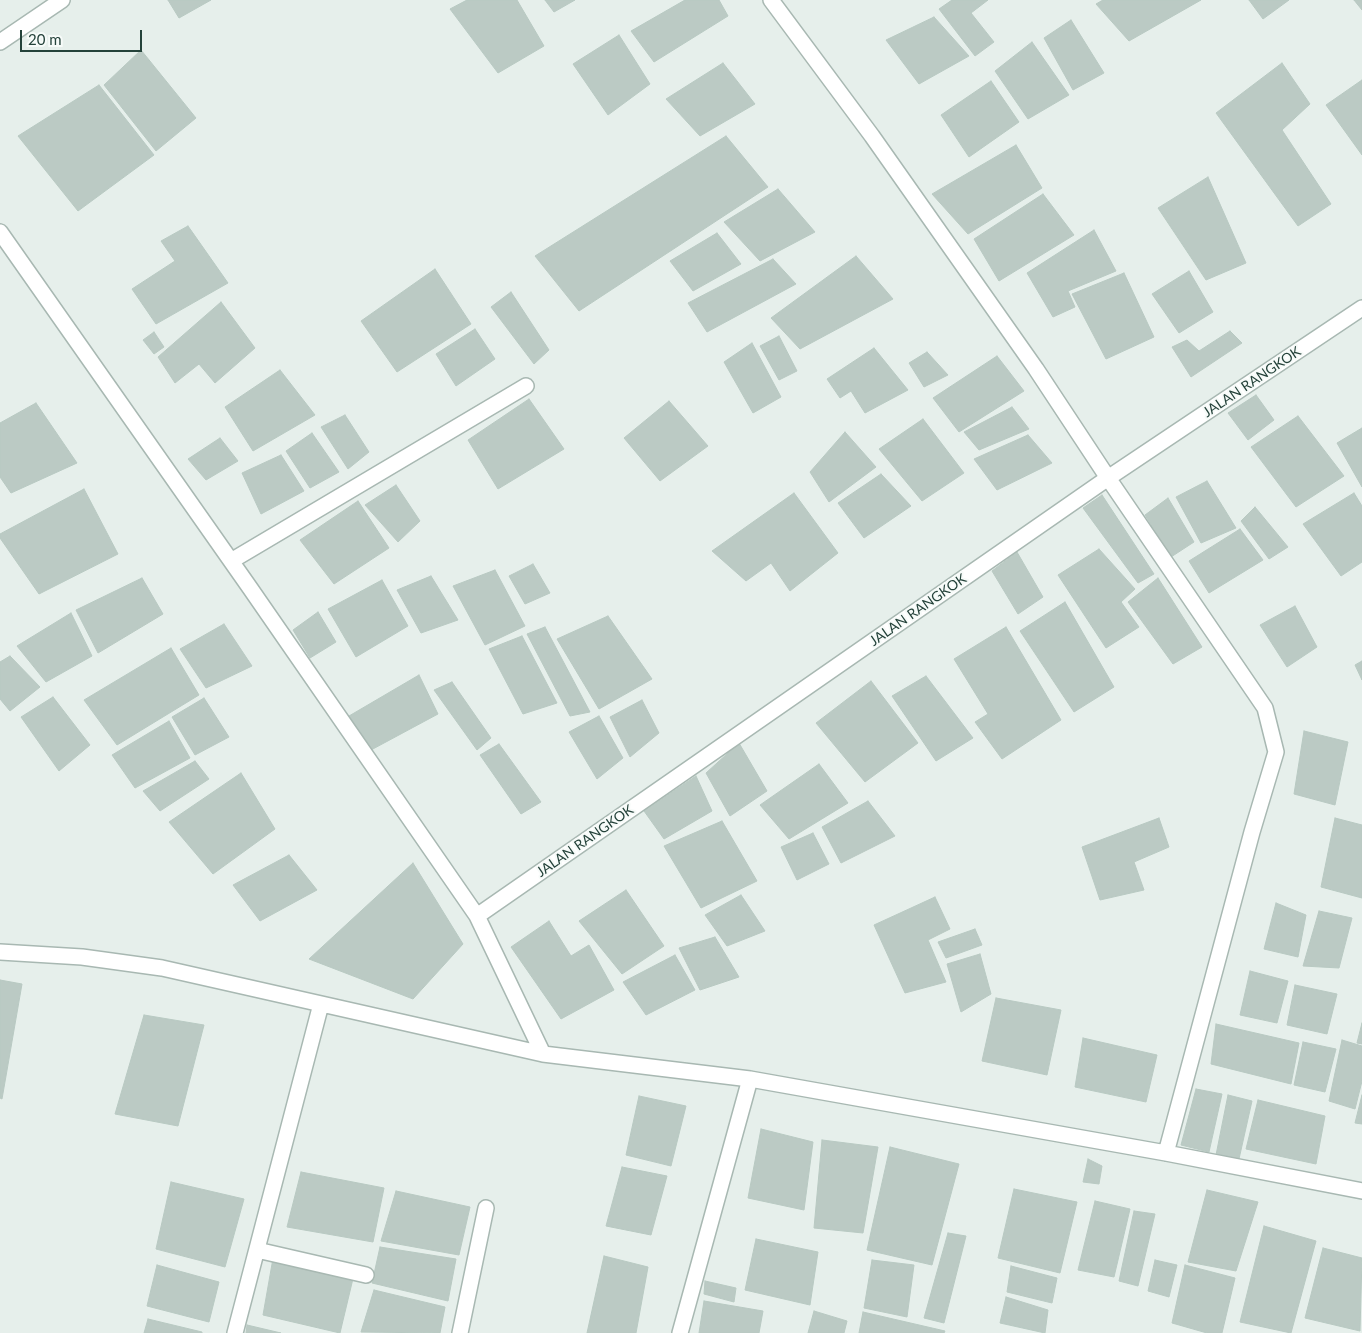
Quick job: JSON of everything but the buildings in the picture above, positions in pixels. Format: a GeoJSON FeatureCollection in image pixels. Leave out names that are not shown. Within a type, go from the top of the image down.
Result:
{"type":"FeatureCollection","features":[{"type":"Feature","properties":{"kind":"street"},"geometry":{"type":"LineString","coordinates":[[0,42],[62,0]]}},
{"type":"Feature","properties":{"kind":"street"},"geometry":{"type":"LineString","coordinates":[[771,0],[890,160],[1036,369],[1265,708],[1276,752],[1252,832],[1166,1153]]}},
{"type":"Feature","properties":{"kind":"street"},"geometry":{"type":"LineString","coordinates":[[0,232],[477,916],[543,1054]]}},
{"type":"Feature","properties":{"kind":"street","name":"JALAN RANGKOK"},"geometry":{"type":"LineString","coordinates":[[477,916],[1108,478],[1362,308]]}},
{"type":"Feature","properties":{"kind":"street"},"geometry":{"type":"LineString","coordinates":[[231,561],[526,386]]}},
{"type":"Feature","properties":{"kind":"street"},"geometry":{"type":"LineString","coordinates":[[0,952],[82,957],[162,968],[543,1054],[750,1079],[1166,1153],[1362,1191]]}},
{"type":"Feature","properties":{"kind":"street"},"geometry":{"type":"LineString","coordinates":[[235,1333],[321,1004]]}},
{"type":"Feature","properties":{"kind":"street"},"geometry":{"type":"LineString","coordinates":[[680,1333],[750,1079]]}},
{"type":"Feature","properties":{"kind":"street"},"geometry":{"type":"LineString","coordinates":[[460,1333],[486,1208]]}},
{"type":"Feature","properties":{"kind":"street"},"geometry":{"type":"LineString","coordinates":[[257,1250],[366,1275]]}}]}
